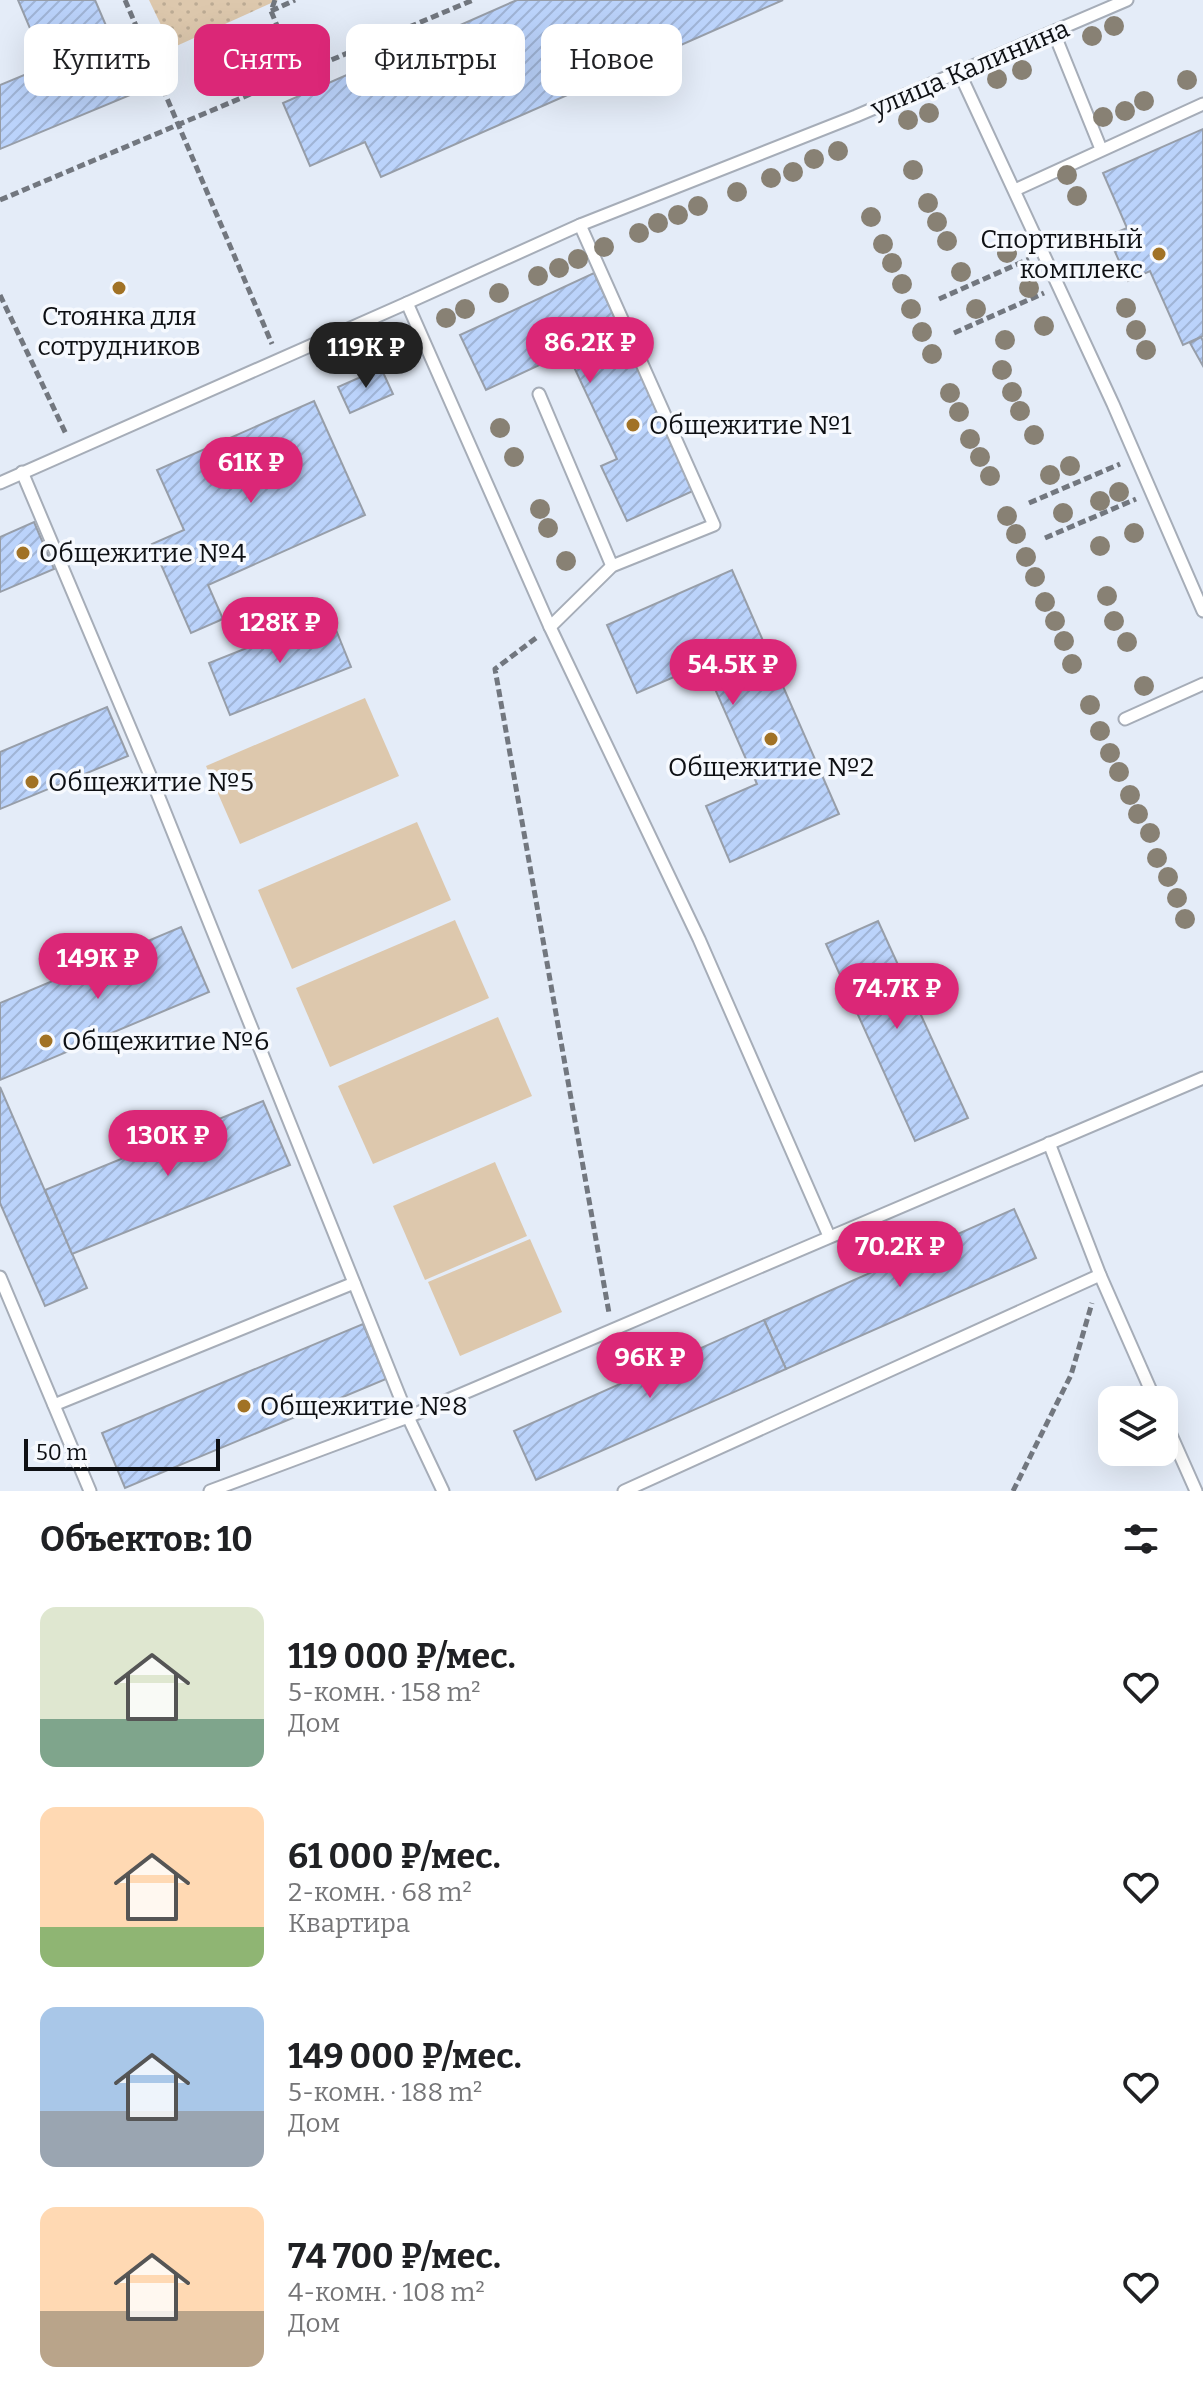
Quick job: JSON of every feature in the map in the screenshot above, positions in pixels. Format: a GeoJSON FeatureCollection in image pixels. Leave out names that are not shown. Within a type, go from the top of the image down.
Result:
{"type":"FeatureCollection","features":[{"type":"Feature","properties":{"kind":"lane","name":"улица Калинина"},"geometry":{"type":"LineString","coordinates":[[0,483],[580,225],[856,116],[1127,0]]}},
{"type":"Feature","properties":{"kind":"lane"},"geometry":{"type":"LineString","coordinates":[[1054,33],[1101,149]]}},
{"type":"Feature","properties":{"kind":"lane"},"geometry":{"type":"LineString","coordinates":[[959,72],[1136,457],[1203,611]]}},
{"type":"Feature","properties":{"kind":"lane"},"geometry":{"type":"LineString","coordinates":[[1015,190],[1203,104]]}},
{"type":"Feature","properties":{"kind":"lane"},"geometry":{"type":"LineString","coordinates":[[550,627],[612,566],[714,525],[580,225]]}},
{"type":"Feature","properties":{"kind":"lane"},"geometry":{"type":"LineString","coordinates":[[407,303],[550,627],[699,939],[829,1236]]}},
{"type":"Feature","properties":{"kind":"lane"},"geometry":{"type":"LineString","coordinates":[[539,394],[612,566]]}},
{"type":"Feature","properties":{"kind":"lane"},"geometry":{"type":"LineString","coordinates":[[22,472],[150,775],[408,1417],[443,1491]]}},
{"type":"Feature","properties":{"kind":"lane"},"geometry":{"type":"LineString","coordinates":[[1125,719],[1203,684]]}},
{"type":"Feature","properties":{"kind":"lane"},"geometry":{"type":"LineString","coordinates":[[210,1491],[408,1417],[1203,1078]]}},
{"type":"Feature","properties":{"kind":"lane"},"geometry":{"type":"LineString","coordinates":[[1049,1143],[1100,1275],[1149,1386]]}},
{"type":"Feature","properties":{"kind":"lane"},"geometry":{"type":"LineString","coordinates":[[624,1491],[645,1487],[1100,1275]]}},
{"type":"Feature","properties":{"kind":"lane"},"geometry":{"type":"LineString","coordinates":[[0,1277],[90,1491]]}},
{"type":"Feature","properties":{"kind":"lane"},"geometry":{"type":"LineString","coordinates":[[54,1405],[354,1283]]}},
{"type":"Feature","properties":{"kind":"lane"},"geometry":{"type":"LineString","coordinates":[[1178,1450],[1196,1491]]}},
{"type":"Feature","properties":{"kind":"path"},"geometry":{"type":"LineString","coordinates":[[125,0],[279,359]]}},
{"type":"Feature","properties":{"kind":"path"},"geometry":{"type":"LineString","coordinates":[[275,0],[271,11],[276,24]]}},
{"type":"Feature","properties":{"kind":"path"},"geometry":{"type":"LineString","coordinates":[[271,11],[295,0]]}},
{"type":"Feature","properties":{"kind":"path"},"geometry":{"type":"LineString","coordinates":[[330,60],[473,0]]}},
{"type":"Feature","properties":{"kind":"path"},"geometry":{"type":"LineString","coordinates":[[0,200],[246,96]]}},
{"type":"Feature","properties":{"kind":"path"},"geometry":{"type":"LineString","coordinates":[[939,299],[1043,253]]}},
{"type":"Feature","properties":{"kind":"path"},"geometry":{"type":"LineString","coordinates":[[954,333],[1059,287]]}},
{"type":"Feature","properties":{"kind":"path"},"geometry":{"type":"LineString","coordinates":[[0,295],[74,450]]}},
{"type":"Feature","properties":{"kind":"path"},"geometry":{"type":"LineString","coordinates":[[1029,503],[1136,457]]}},
{"type":"Feature","properties":{"kind":"path"},"geometry":{"type":"LineString","coordinates":[[1045,538],[1151,492]]}},
{"type":"Feature","properties":{"kind":"path"},"geometry":{"type":"LineString","coordinates":[[550,627],[495,669],[612,1330]]}},
{"type":"Feature","properties":{"kind":"path"},"geometry":{"type":"LineString","coordinates":[[1013,1491],[1071,1375],[1100,1275]]}},
{"type":"Feature","properties":{"kind":"shaded area"},"geometry":{"type":"Polygon","coordinates":[[[149,0],[278,0],[225,24],[194,24],[194,38],[178,45],[178,24],[160,24],[149,0]]]}},
{"type":"Feature","properties":{"kind":"shaded area"},"geometry":{"type":"Polygon","coordinates":[[[365,698],[399,776],[240,844],[206,766],[365,698]]]}},
{"type":"Feature","properties":{"kind":"shaded area"},"geometry":{"type":"Polygon","coordinates":[[[417,822],[451,900],[292,969],[258,890],[417,822]]]}},
{"type":"Feature","properties":{"kind":"shaded area"},"geometry":{"type":"Polygon","coordinates":[[[455,920],[489,998],[330,1067],[296,988],[455,920]]]}},
{"type":"Feature","properties":{"kind":"shaded area"},"geometry":{"type":"Polygon","coordinates":[[[498,1017],[532,1096],[373,1164],[338,1086],[498,1017]]]}},
{"type":"Feature","properties":{"kind":"shaded area"},"geometry":{"type":"Polygon","coordinates":[[[495,1162],[527,1236],[425,1280],[393,1206],[495,1162]]]}},
{"type":"Feature","properties":{"kind":"shaded area"},"geometry":{"type":"Polygon","coordinates":[[[530,1239],[562,1312],[460,1356],[428,1282],[530,1239]]]}},
{"type":"Feature","properties":{"kind":"building"},"geometry":{"type":"Polygon","coordinates":[[[18,0],[95,0],[105,24],[28,24],[18,0]]]}},
{"type":"Feature","properties":{"kind":"building"},"geometry":{"type":"Polygon","coordinates":[[[517,0],[783,0],[682,44],[682,24],[541,24],[541,96],[565,96],[381,177],[365,142],[310,166],[283,103],[299,96],[330,96],[330,82],[346,75],[346,96],[525,96],[525,24],[462,24],[517,0]]]}},
{"type":"Feature","properties":{"kind":"building"},"geometry":{"type":"Polygon","coordinates":[[[24,75],[24,96],[128,96],[0,149],[0,85],[24,75]]]}},
{"type":"Feature","properties":{"kind":"building","name":"Спортивный комплекс"},"geometry":{"type":"Polygon","coordinates":[[[1203,129],[1203,336],[1183,345],[1150,271],[1128,281],[1108,236],[1127,228],[1103,173],[1203,129]]]}},
{"type":"Feature","properties":{"kind":"building","name":"Общежитие №1"},"geometry":{"type":"Polygon","coordinates":[[[594,273],[695,490],[627,521],[601,466],[617,459],[567,352],[486,390],[460,335],[594,273]]]}},
{"type":"Feature","properties":{"kind":"building"},"geometry":{"type":"Polygon","coordinates":[[[1201,337],[1203,341],[1203,366],[1190,343],[1201,337]]]}},
{"type":"Feature","properties":{"kind":"building"},"geometry":{"type":"Polygon","coordinates":[[[381,368],[393,394],[350,413],[338,387],[381,368]]]}},
{"type":"Feature","properties":{"kind":"building"},"geometry":{"type":"Polygon","coordinates":[[[314,401],[365,515],[208,585],[223,619],[191,633],[152,544],[184,530],[157,470],[314,401]]]}},
{"type":"Feature","properties":{"kind":"building","name":"Общежитие №4"},"geometry":{"type":"Polygon","coordinates":[[[34,522],[54,569],[0,592],[0,537],[34,522]]]}},
{"type":"Feature","properties":{"kind":"building","name":"Общежитие №2"},"geometry":{"type":"Polygon","coordinates":[[[732,570],[839,814],[730,862],[706,806],[757,784],[704,664],[637,693],[607,625],[732,570]]]}},
{"type":"Feature","properties":{"kind":"building"},"geometry":{"type":"Polygon","coordinates":[[[330,615],[351,667],[230,715],[209,663],[330,615]]]}},
{"type":"Feature","properties":{"kind":"building","name":"Общежитие №5"},"geometry":{"type":"Polygon","coordinates":[[[107,707],[128,756],[0,809],[0,752],[107,707]]]}},
{"type":"Feature","properties":{"kind":"building"},"geometry":{"type":"Polygon","coordinates":[[[878,921],[968,1118],[915,1141],[826,944],[878,921]]]}},
{"type":"Feature","properties":{"kind":"building","name":"Общежитие №6"},"geometry":{"type":"Polygon","coordinates":[[[181,927],[209,992],[0,1080],[0,1003],[181,927]]]}},
{"type":"Feature","properties":{"kind":"building"},"geometry":{"type":"Polygon","coordinates":[[[0,1087],[87,1288],[45,1306],[0,1203],[0,1087]]]}},
{"type":"Feature","properties":{"kind":"building"},"geometry":{"type":"Polygon","coordinates":[[[263,1101],[290,1165],[72,1254],[45,1190],[263,1101]]]}},
{"type":"Feature","properties":{"kind":"building"},"geometry":{"type":"Polygon","coordinates":[[[1014,1209],[1036,1258],[786,1369],[764,1320],[1014,1209]]]}},
{"type":"Feature","properties":{"kind":"building"},"geometry":{"type":"Polygon","coordinates":[[[764,1320],[786,1369],[536,1480],[514,1431],[764,1320]]]}},
{"type":"Feature","properties":{"kind":"building","name":"Общежитие №8"},"geometry":{"type":"Polygon","coordinates":[[[363,1324],[386,1379],[125,1488],[102,1433],[363,1324]]]}},
{"type":"Feature","properties":{"kind":"place","name":"Спортивный комплекс"},"geometry":{"type":"Point","coordinates":[1159,254]}},
{"type":"Feature","properties":{"kind":"place","name":"Стоянка для сотрудников"},"geometry":{"type":"Point","coordinates":[119,288]}},
{"type":"Feature","properties":{"kind":"place","name":"Общежитие №1"},"geometry":{"type":"Point","coordinates":[633,425]}},
{"type":"Feature","properties":{"kind":"place","name":"Общежитие №4"},"geometry":{"type":"Point","coordinates":[23,553]}},
{"type":"Feature","properties":{"kind":"place","name":"Общежитие №2"},"geometry":{"type":"Point","coordinates":[771,739]}},
{"type":"Feature","properties":{"kind":"place","name":"Общежитие №5"},"geometry":{"type":"Point","coordinates":[32,782]}},
{"type":"Feature","properties":{"kind":"place","name":"Общежитие №6"},"geometry":{"type":"Point","coordinates":[46,1041]}},
{"type":"Feature","properties":{"kind":"place","name":"Общежитие №8"},"geometry":{"type":"Point","coordinates":[244,1406]}}]}
